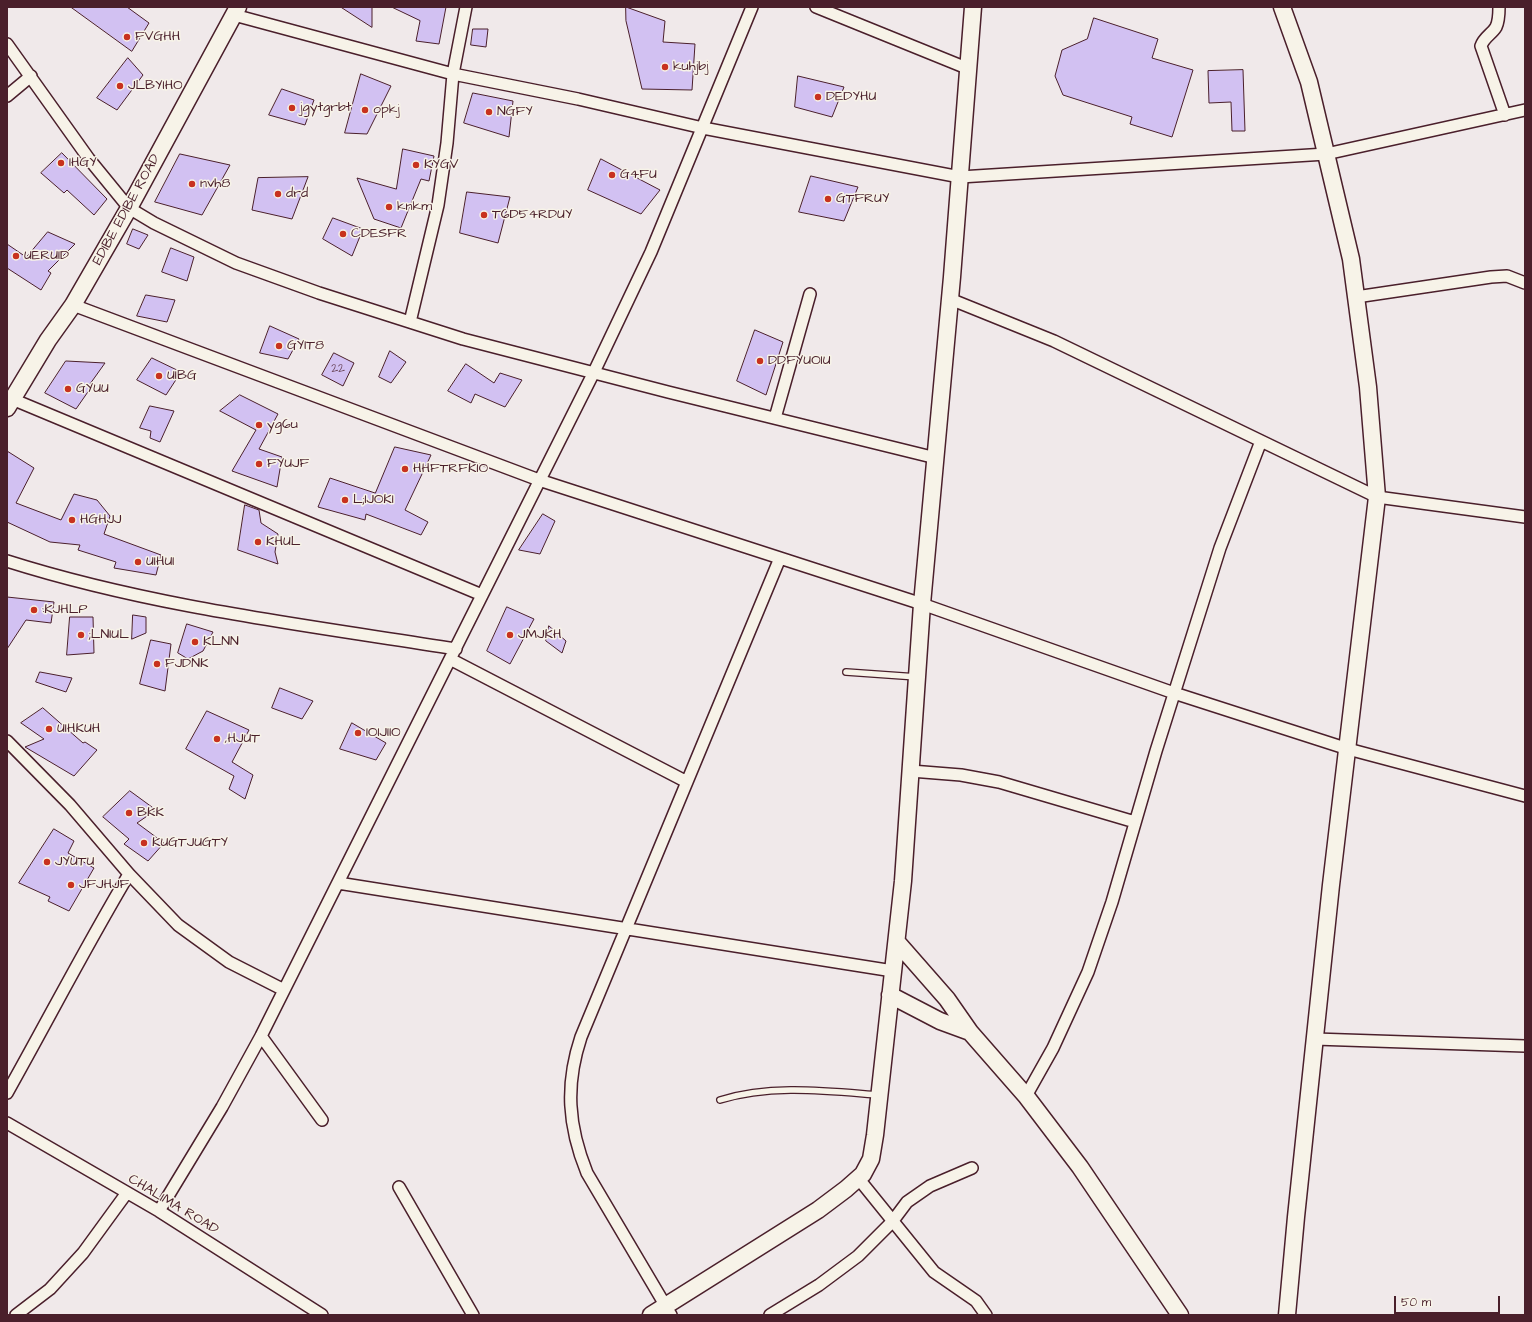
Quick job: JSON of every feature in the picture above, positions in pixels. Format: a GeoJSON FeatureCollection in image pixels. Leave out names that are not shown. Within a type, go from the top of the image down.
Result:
{"type":"FeatureCollection","features":[{"type":"Feature","properties":{"kind":"street"},"geometry":{"type":"LineString","coordinates":[[410,322],[438,205],[445,157],[453,74],[466,7]]}},
{"type":"Feature","properties":{"kind":"street"},"geometry":{"type":"LineString","coordinates":[[158,1211],[222,1107],[261,1036],[594,372],[651,252],[752,7]]}},
{"type":"Feature","properties":{"kind":"street"},"geometry":{"type":"LineString","coordinates":[[816,7],[968,69]]}},
{"type":"Feature","properties":{"kind":"street"},"geometry":{"type":"LineString","coordinates":[[651,1315],[668,1310],[818,1210],[863,1174],[871,1159],[897,942],[922,604],[950,299],[973,7]]}},
{"type":"Feature","properties":{"kind":"street"},"geometry":{"type":"LineString","coordinates":[[1282,7],[1309,82],[1351,259],[1368,387],[1377,497],[1331,885],[1287,1315]]}},
{"type":"Feature","properties":{"kind":"street"},"geometry":{"type":"LineString","coordinates":[[1499,7],[1498,21],[1495,29],[1483,40],[1482,46],[1505,115]]}},
{"type":"Feature","properties":{"kind":"street"},"geometry":{"type":"LineString","coordinates":[[236,11],[453,74],[578,99],[702,128],[960,177],[1326,154],[1525,110]]}},
{"type":"Feature","properties":{"kind":"street","name":"EDIBE EDIBE ROAD"},"geometry":{"type":"LineString","coordinates":[[10,404],[48,340],[73,305],[129,208],[236,11]]}},
{"type":"Feature","properties":{"kind":"street"},"geometry":{"type":"LineString","coordinates":[[7,44],[89,159],[129,208],[154,224],[236,263],[319,293],[463,339],[936,458]]}},
{"type":"Feature","properties":{"kind":"street"},"geometry":{"type":"LineString","coordinates":[[7,96],[31,76]]}},
{"type":"Feature","properties":{"kind":"street"},"geometry":{"type":"LineString","coordinates":[[1356,297],[1491,277],[1507,276],[1525,283]]}},
{"type":"Feature","properties":{"kind":"street"},"geometry":{"type":"LineString","coordinates":[[775,418],[810,294]]}},
{"type":"Feature","properties":{"kind":"street"},"geometry":{"type":"LineString","coordinates":[[950,299],[1054,341],[1377,497],[1525,517]]}},
{"type":"Feature","properties":{"kind":"street"},"geometry":{"type":"LineString","coordinates":[[73,305],[539,480],[922,604],[1174,693],[1348,749],[1525,796]]}},
{"type":"Feature","properties":{"kind":"street"},"geometry":{"type":"LineString","coordinates":[[10,404],[482,595]]}},
{"type":"Feature","properties":{"kind":"street"},"geometry":{"type":"LineString","coordinates":[[1026,1096],[1053,1048],[1088,972],[1112,902],[1174,693],[1220,548],[1261,441]]}},
{"type":"Feature","properties":{"kind":"street"},"geometry":{"type":"LineString","coordinates":[[668,1310],[588,1173],[579,1152],[571,1111],[570,1085],[574,1058],[581,1037],[780,558]]}},
{"type":"Feature","properties":{"kind":"street"},"geometry":{"type":"LineString","coordinates":[[7,561],[40,571],[160,601],[456,649]]}},
{"type":"Feature","properties":{"kind":"street"},"geometry":{"type":"LineString","coordinates":[[450,659],[687,782]]}},
{"type":"Feature","properties":{"kind":"street"},"geometry":{"type":"LineString","coordinates":[[7,741],[70,805],[129,874],[178,925],[202,944],[229,962],[284,990]]}},
{"type":"Feature","properties":{"kind":"street"},"geometry":{"type":"LineString","coordinates":[[910,770],[961,775],[1000,782],[1135,822]]}},
{"type":"Feature","properties":{"kind":"street"},"geometry":{"type":"LineString","coordinates":[[7,1093],[57,1005],[97,928],[129,874]]}},
{"type":"Feature","properties":{"kind":"street"},"geometry":{"type":"LineString","coordinates":[[338,883],[893,971]]}},
{"type":"Feature","properties":{"kind":"street"},"geometry":{"type":"LineString","coordinates":[[897,942],[947,998],[970,1032],[1026,1096],[1080,1167],[1180,1315]]}},
{"type":"Feature","properties":{"kind":"street"},"geometry":{"type":"LineString","coordinates":[[890,996],[940,1020],[970,1032]]}},
{"type":"Feature","properties":{"kind":"street"},"geometry":{"type":"LineString","coordinates":[[261,1036],[322,1120]]}},
{"type":"Feature","properties":{"kind":"street"},"geometry":{"type":"LineString","coordinates":[[1315,1039],[1525,1046]]}},
{"type":"Feature","properties":{"kind":"street","name":"CHALIMA ROAD"},"geometry":{"type":"LineString","coordinates":[[7,1123],[126,1194],[158,1211],[322,1315]]}},
{"type":"Feature","properties":{"kind":"street"},"geometry":{"type":"LineString","coordinates":[[770,1315],[819,1285],[858,1256],[892,1222],[907,1202],[930,1186],[972,1168]]}},
{"type":"Feature","properties":{"kind":"street"},"geometry":{"type":"LineString","coordinates":[[858,1178],[892,1222],[934,1272],[976,1301],[986,1315]]}},
{"type":"Feature","properties":{"kind":"street"},"geometry":{"type":"LineString","coordinates":[[399,1187],[473,1315]]}},
{"type":"Feature","properties":{"kind":"street"},"geometry":{"type":"LineString","coordinates":[[16,1315],[50,1289],[83,1253],[126,1194]]}},
{"type":"Feature","properties":{"kind":"lane"},"geometry":{"type":"LineString","coordinates":[[846,672],[917,677]]}},
{"type":"Feature","properties":{"kind":"lane"},"geometry":{"type":"LineString","coordinates":[[720,1100],[752,1092],[784,1090],[879,1095]]}},
{"type":"Feature","properties":{"kind":"building","name":"FVGHH"},"geometry":{"type":"Polygon","coordinates":[[[71,7],[127,7],[149,23],[132,51],[71,7]]]}},
{"type":"Feature","properties":{"kind":"building"},"geometry":{"type":"Polygon","coordinates":[[[341,7],[372,7],[372,27],[341,7]]]}},
{"type":"Feature","properties":{"kind":"building"},"geometry":{"type":"Polygon","coordinates":[[[392,7],[446,7],[439,44],[416,41],[420,21],[392,7]]]}},
{"type":"Feature","properties":{"kind":"building","name":"kuhjbj"},"geometry":{"type":"Polygon","coordinates":[[[626,7],[665,21],[663,42],[695,44],[692,90],[642,89],[626,21],[626,7]]]}},
{"type":"Feature","properties":{"kind":"building"},"geometry":{"type":"Polygon","coordinates":[[[1094,18],[1158,39],[1152,58],[1193,70],[1172,137],[1130,124],[1132,117],[1063,95],[1055,76],[1062,50],[1087,39],[1094,18]]]}},
{"type":"Feature","properties":{"kind":"building"},"geometry":{"type":"Polygon","coordinates":[[[473,29],[488,29],[486,47],[471,45],[473,29]]]}},
{"type":"Feature","properties":{"kind":"building","name":"JLBYIHO"},"geometry":{"type":"Polygon","coordinates":[[[128,58],[143,75],[117,110],[97,98],[128,58]]]}},
{"type":"Feature","properties":{"kind":"building"},"geometry":{"type":"Polygon","coordinates":[[[1243,70],[1245,131],[1232,131],[1231,102],[1209,103],[1208,71],[1243,70]]]}},
{"type":"Feature","properties":{"kind":"building","name":"opkj"},"geometry":{"type":"Polygon","coordinates":[[[361,74],[391,86],[367,134],[345,133],[361,74]]]}},
{"type":"Feature","properties":{"kind":"building","name":"DEDYHU"},"geometry":{"type":"Polygon","coordinates":[[[798,76],[844,87],[832,117],[795,107],[798,76]]]}},
{"type":"Feature","properties":{"kind":"building","name":"jgytgrbt"},"geometry":{"type":"Polygon","coordinates":[[[282,89],[314,100],[305,125],[269,115],[282,89]]]}},
{"type":"Feature","properties":{"kind":"building","name":"NGFY"},"geometry":{"type":"Polygon","coordinates":[[[473,93],[513,101],[509,137],[464,123],[473,93]]]}},
{"type":"Feature","properties":{"kind":"building"},"geometry":{"type":"Polygon","coordinates":[[[403,149],[434,156],[429,181],[421,179],[401,228],[374,219],[357,178],[396,189],[403,149]]]}},
{"type":"Feature","properties":{"kind":"building"},"geometry":{"type":"Polygon","coordinates":[[[62,153],[107,199],[94,215],[67,190],[64,193],[41,173],[62,153]]]}},
{"type":"Feature","properties":{"kind":"building","name":"nvh8"},"geometry":{"type":"Polygon","coordinates":[[[180,154],[230,165],[202,215],[155,202],[180,154]]]}},
{"type":"Feature","properties":{"kind":"building","name":"G4FU"},"geometry":{"type":"Polygon","coordinates":[[[601,159],[660,190],[641,214],[588,190],[601,159]]]}},
{"type":"Feature","properties":{"kind":"building","name":"GTFRUY"},"geometry":{"type":"Polygon","coordinates":[[[811,176],[858,187],[844,221],[799,212],[811,176]]]}},
{"type":"Feature","properties":{"kind":"building","name":"drd"},"geometry":{"type":"Polygon","coordinates":[[[308,177],[292,219],[252,210],[258,178],[308,177]]]}},
{"type":"Feature","properties":{"kind":"building","name":"T6D54RDUY"},"geometry":{"type":"Polygon","coordinates":[[[467,192],[510,197],[498,243],[460,233],[467,192]]]}},
{"type":"Feature","properties":{"kind":"building","name":"CDESFR"},"geometry":{"type":"Polygon","coordinates":[[[333,218],[363,229],[352,256],[323,239],[333,218]]]}},
{"type":"Feature","properties":{"kind":"building"},"geometry":{"type":"Polygon","coordinates":[[[133,229],[148,235],[139,249],[127,244],[133,229]]]}},
{"type":"Feature","properties":{"kind":"building"},"geometry":{"type":"Polygon","coordinates":[[[48,232],[75,244],[48,271],[51,273],[41,290],[7,268],[7,244],[26,257],[48,232]]]}},
{"type":"Feature","properties":{"kind":"building"},"geometry":{"type":"Polygon","coordinates":[[[171,248],[194,257],[187,281],[162,272],[171,248]]]}},
{"type":"Feature","properties":{"kind":"building"},"geometry":{"type":"Polygon","coordinates":[[[146,295],[175,300],[167,322],[137,316],[146,295]]]}},
{"type":"Feature","properties":{"kind":"building","name":"GYIT8"},"geometry":{"type":"Polygon","coordinates":[[[270,326],[299,339],[288,359],[260,353],[270,326]]]}},
{"type":"Feature","properties":{"kind":"building","name":"DDFYUOIU"},"geometry":{"type":"Polygon","coordinates":[[[755,330],[783,342],[766,395],[737,381],[755,330]]]}},
{"type":"Feature","properties":{"kind":"building"},"geometry":{"type":"Polygon","coordinates":[[[390,351],[406,362],[391,383],[379,377],[390,351]]]}},
{"type":"Feature","properties":{"kind":"building"},"geometry":{"type":"Polygon","coordinates":[[[334,353],[354,363],[343,386],[322,375],[334,353]]]}},
{"type":"Feature","properties":{"kind":"building","name":"UIBG"},"geometry":{"type":"Polygon","coordinates":[[[152,358],[181,372],[166,395],[137,380],[152,358]]]}},
{"type":"Feature","properties":{"kind":"building","name":"GYUU"},"geometry":{"type":"Polygon","coordinates":[[[66,361],[105,363],[90,384],[92,386],[76,409],[45,393],[66,361]]]}},
{"type":"Feature","properties":{"kind":"building"},"geometry":{"type":"Polygon","coordinates":[[[466,364],[494,383],[500,373],[522,380],[505,407],[475,394],[471,403],[448,391],[466,364]]]}},
{"type":"Feature","properties":{"kind":"building"},"geometry":{"type":"Polygon","coordinates":[[[240,395],[278,414],[259,449],[282,457],[277,487],[232,471],[256,430],[220,411],[240,395]]]}},
{"type":"Feature","properties":{"kind":"building"},"geometry":{"type":"Polygon","coordinates":[[[150,406],[174,411],[160,442],[150,438],[151,431],[140,428],[150,406]]]}},
{"type":"Feature","properties":{"kind":"building"},"geometry":{"type":"Polygon","coordinates":[[[395,447],[431,455],[405,510],[428,522],[421,535],[366,514],[365,520],[318,507],[330,478],[375,493],[395,447]]]}},
{"type":"Feature","properties":{"kind":"building"},"geometry":{"type":"Polygon","coordinates":[[[7,451],[34,468],[16,503],[61,520],[74,494],[97,500],[110,516],[104,534],[161,555],[156,575],[114,568],[116,562],[78,550],[80,545],[50,542],[7,522],[7,451]]]}},
{"type":"Feature","properties":{"kind":"building","name":"KHUL"},"geometry":{"type":"Polygon","coordinates":[[[245,505],[259,510],[261,523],[278,534],[275,552],[278,564],[238,550],[245,505]]]}},
{"type":"Feature","properties":{"kind":"building"},"geometry":{"type":"Polygon","coordinates":[[[543,514],[555,521],[540,554],[519,550],[543,514]]]}},
{"type":"Feature","properties":{"kind":"building"},"geometry":{"type":"Polygon","coordinates":[[[7,597],[54,602],[51,623],[26,620],[7,649],[7,597]]]}},
{"type":"Feature","properties":{"kind":"building","name":"JMJKH"},"geometry":{"type":"Polygon","coordinates":[[[507,607],[534,619],[510,664],[487,651],[507,607]]]}},
{"type":"Feature","properties":{"kind":"building"},"geometry":{"type":"Polygon","coordinates":[[[133,615],[146,617],[146,633],[132,639],[133,615]]]}},
{"type":"Feature","properties":{"kind":"building","name":";LNIUL"},"geometry":{"type":"Polygon","coordinates":[[[70,617],[93,617],[94,653],[67,655],[70,617]]]}},
{"type":"Feature","properties":{"kind":"building","name":"KLNN"},"geometry":{"type":"Polygon","coordinates":[[[187,624],[213,632],[203,651],[188,659],[178,653],[187,624]]]}},
{"type":"Feature","properties":{"kind":"building"},"geometry":{"type":"Polygon","coordinates":[[[549,626],[566,641],[562,653],[546,641],[549,626]]]}},
{"type":"Feature","properties":{"kind":"building","name":"FJDNK"},"geometry":{"type":"Polygon","coordinates":[[[151,640],[171,644],[165,691],[140,684],[151,640]]]}},
{"type":"Feature","properties":{"kind":"building"},"geometry":{"type":"Polygon","coordinates":[[[40,672],[72,678],[66,692],[36,682],[40,672]]]}},
{"type":"Feature","properties":{"kind":"building"},"geometry":{"type":"Polygon","coordinates":[[[280,688],[313,701],[302,719],[272,708],[280,688]]]}},
{"type":"Feature","properties":{"kind":"building"},"geometry":{"type":"Polygon","coordinates":[[[43,708],[83,743],[85,742],[97,750],[74,776],[25,747],[44,739],[21,723],[43,708]]]}},
{"type":"Feature","properties":{"kind":"building","name":",HJUT"},"geometry":{"type":"Polygon","coordinates":[[[207,711],[249,730],[232,762],[253,775],[245,799],[229,789],[234,776],[186,749],[207,711]]]}},
{"type":"Feature","properties":{"kind":"building","name":"IOIJIIO"},"geometry":{"type":"Polygon","coordinates":[[[352,723],[386,743],[376,760],[340,749],[352,723]]]}},
{"type":"Feature","properties":{"kind":"building"},"geometry":{"type":"Polygon","coordinates":[[[130,791],[156,810],[137,823],[164,843],[148,861],[124,844],[129,839],[103,817],[130,791]]]}},
{"type":"Feature","properties":{"kind":"building"},"geometry":{"type":"Polygon","coordinates":[[[54,829],[74,841],[68,853],[94,868],[69,911],[48,901],[50,897],[19,883],[54,829]]]}},
{"type":"Feature","properties":{"kind":"place","name":"FVGHH"},"geometry":{"type":"Point","coordinates":[127,37]}},
{"type":"Feature","properties":{"kind":"place","name":"kuhjbj"},"geometry":{"type":"Point","coordinates":[665,67]}},
{"type":"Feature","properties":{"kind":"place","name":"JLBYIHO"},"geometry":{"type":"Point","coordinates":[120,86]}},
{"type":"Feature","properties":{"kind":"place","name":"DEDYHU"},"geometry":{"type":"Point","coordinates":[818,97]}},
{"type":"Feature","properties":{"kind":"place","name":"jgytgrbt"},"geometry":{"type":"Point","coordinates":[292,108]}},
{"type":"Feature","properties":{"kind":"place","name":"opkj"},"geometry":{"type":"Point","coordinates":[365,110]}},
{"type":"Feature","properties":{"kind":"place","name":"NGFY"},"geometry":{"type":"Point","coordinates":[489,112]}},
{"type":"Feature","properties":{"kind":"place","name":"IHGY"},"geometry":{"type":"Point","coordinates":[61,163]}},
{"type":"Feature","properties":{"kind":"place","name":"KYGV"},"geometry":{"type":"Point","coordinates":[416,165]}},
{"type":"Feature","properties":{"kind":"place","name":"G4FU"},"geometry":{"type":"Point","coordinates":[612,175]}},
{"type":"Feature","properties":{"kind":"place","name":"nvh8"},"geometry":{"type":"Point","coordinates":[192,184]}},
{"type":"Feature","properties":{"kind":"place","name":"drd"},"geometry":{"type":"Point","coordinates":[278,194]}},
{"type":"Feature","properties":{"kind":"place","name":"GTFRUY"},"geometry":{"type":"Point","coordinates":[828,199]}},
{"type":"Feature","properties":{"kind":"place","name":"knkm"},"geometry":{"type":"Point","coordinates":[389,207]}},
{"type":"Feature","properties":{"kind":"place","name":"T6D54RDUY"},"geometry":{"type":"Point","coordinates":[484,215]}},
{"type":"Feature","properties":{"kind":"place","name":"CDESFR"},"geometry":{"type":"Point","coordinates":[343,234]}},
{"type":"Feature","properties":{"kind":"place","name":"UERUID"},"geometry":{"type":"Point","coordinates":[16,256]}},
{"type":"Feature","properties":{"kind":"place","name":"GYIT8"},"geometry":{"type":"Point","coordinates":[279,346]}},
{"type":"Feature","properties":{"kind":"place","name":"DDFYUOIU"},"geometry":{"type":"Point","coordinates":[760,361]}},
{"type":"Feature","properties":{"kind":"place","name":"UIBG"},"geometry":{"type":"Point","coordinates":[159,376]}},
{"type":"Feature","properties":{"kind":"place","name":"GYUU"},"geometry":{"type":"Point","coordinates":[68,389]}},
{"type":"Feature","properties":{"kind":"place","name":"yg6u"},"geometry":{"type":"Point","coordinates":[259,425]}},
{"type":"Feature","properties":{"kind":"place","name":"FYUJF"},"geometry":{"type":"Point","coordinates":[259,464]}},
{"type":"Feature","properties":{"kind":"place","name":"HHFTRFKIO"},"geometry":{"type":"Point","coordinates":[405,469]}},
{"type":"Feature","properties":{"kind":"place","name":"L;IJOKI"},"geometry":{"type":"Point","coordinates":[345,500]}},
{"type":"Feature","properties":{"kind":"place","name":"HGHJJ"},"geometry":{"type":"Point","coordinates":[72,520]}},
{"type":"Feature","properties":{"kind":"place","name":"KHUL"},"geometry":{"type":"Point","coordinates":[258,542]}},
{"type":"Feature","properties":{"kind":"place","name":"UIHUI"},"geometry":{"type":"Point","coordinates":[138,562]}},
{"type":"Feature","properties":{"kind":"place","name":":KJHLP"},"geometry":{"type":"Point","coordinates":[34,610]}},
{"type":"Feature","properties":{"kind":"place","name":";LNIUL"},"geometry":{"type":"Point","coordinates":[81,635]}},
{"type":"Feature","properties":{"kind":"place","name":"JMJKH"},"geometry":{"type":"Point","coordinates":[510,635]}},
{"type":"Feature","properties":{"kind":"place","name":"KLNN"},"geometry":{"type":"Point","coordinates":[195,642]}},
{"type":"Feature","properties":{"kind":"place","name":"FJDNK"},"geometry":{"type":"Point","coordinates":[157,664]}},
{"type":"Feature","properties":{"kind":"place","name":"UIHKUH"},"geometry":{"type":"Point","coordinates":[49,729]}},
{"type":"Feature","properties":{"kind":"place","name":"IOIJIIO"},"geometry":{"type":"Point","coordinates":[358,733]}},
{"type":"Feature","properties":{"kind":"place","name":",HJUT"},"geometry":{"type":"Point","coordinates":[217,739]}},
{"type":"Feature","properties":{"kind":"place","name":"BKK"},"geometry":{"type":"Point","coordinates":[129,813]}},
{"type":"Feature","properties":{"kind":"place","name":"KUGTJUGTY"},"geometry":{"type":"Point","coordinates":[144,843]}},
{"type":"Feature","properties":{"kind":"place","name":"JYUTU"},"geometry":{"type":"Point","coordinates":[47,862]}},
{"type":"Feature","properties":{"kind":"place","name":"JFJHJF"},"geometry":{"type":"Point","coordinates":[71,885]}}]}
